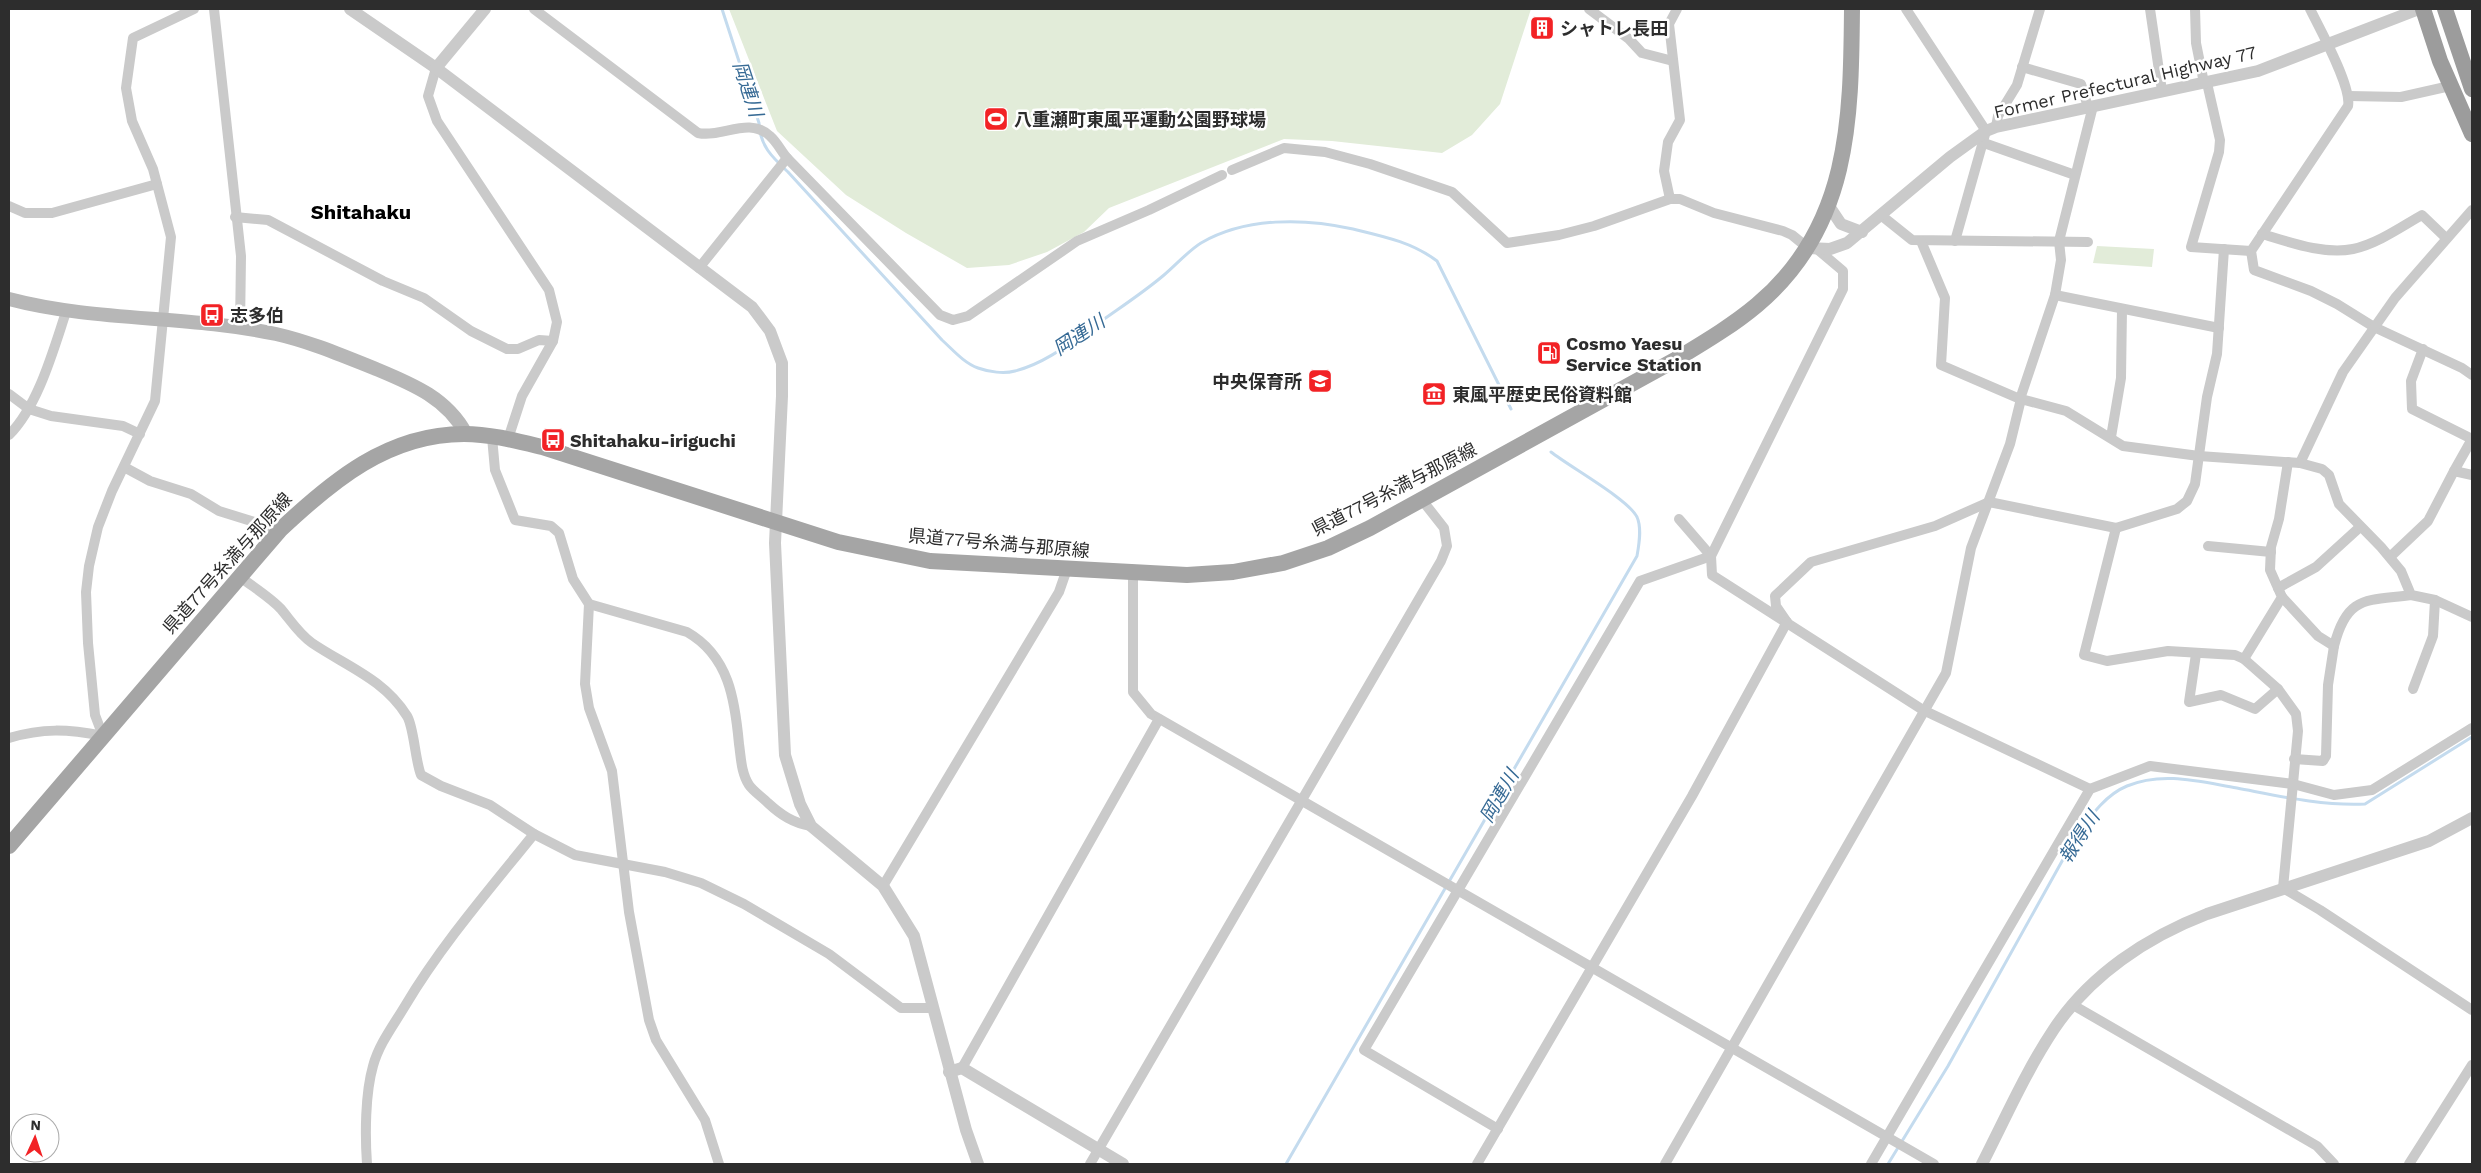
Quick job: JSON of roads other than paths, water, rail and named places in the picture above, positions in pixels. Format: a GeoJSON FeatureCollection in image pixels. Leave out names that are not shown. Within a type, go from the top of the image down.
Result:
{"type":"FeatureCollection","features":[{"type":"Feature","properties":{"kind":"highway"},"geometry":{"type":"LineString","coordinates":[[2423,9],[2450,86],[2472,134]]}},
{"type":"Feature","properties":{"kind":"highway"},"geometry":{"type":"LineString","coordinates":[[2445,9],[2472,89]]}},
{"type":"Feature","properties":{"kind":"main road","name":"県道77号糸満与那原線"},"geometry":{"type":"LineString","coordinates":[[9,846],[280,530],[309,502],[349,470],[379,454],[424,439],[466,434],[500,438],[542,447],[838,542],[930,561],[1133,574],[1205,574],[1233,572],[1283,563],[1328,548],[1422,500],[1675,360],[1718,333],[1758,304],[1786,276],[1813,248],[1829,206],[1841,166],[1848,126],[1852,9]]}},
{"type":"Feature","properties":{"kind":"main road"},"geometry":{"type":"LineString","coordinates":[[9,299],[66,312],[240,328],[308,342],[404,381],[433,396],[455,416],[466,434]]}},
{"type":"Feature","properties":{"kind":"street"},"geometry":{"type":"LineString","coordinates":[[9,738],[30,732],[56,729],[103,736],[96,715],[86,592],[88,566],[98,527],[155,401],[171,237],[157,184],[132,121],[126,88],[133,38],[194,9]]}},
{"type":"Feature","properties":{"kind":"street"},"geometry":{"type":"LineString","coordinates":[[214,9],[226,112],[235,217],[241,256],[240,328]]}},
{"type":"Feature","properties":{"kind":"street"},"geometry":{"type":"LineString","coordinates":[[350,9],[436,68],[752,307],[770,330],[782,363],[775,523],[785,755],[800,804],[811,826],[883,886],[914,936],[949,1072],[978,1164]]}},
{"type":"Feature","properties":{"kind":"street"},"geometry":{"type":"LineString","coordinates":[[485,9],[436,68],[428,96],[437,121],[549,290],[557,322],[553,341],[500,438],[496,470],[515,520],[551,526],[559,533],[573,579],[589,604],[585,684],[589,708],[612,771],[623,863],[649,1020],[656,1040],[705,1120],[719,1164]]}},
{"type":"Feature","properties":{"kind":"street"},"geometry":{"type":"LineString","coordinates":[[534,9],[698,133],[706,135],[748,126],[760,129],[770,135],[787,158],[940,316],[953,320],[968,316],[1077,241],[1149,210],[1222,175]]}},
{"type":"Feature","properties":{"kind":"street"},"geometry":{"type":"LineString","coordinates":[[1589,9],[1629,39],[1642,53],[1673,60]]}},
{"type":"Feature","properties":{"kind":"street"},"geometry":{"type":"LineString","coordinates":[[1670,199],[1664,171],[1668,142],[1680,120],[1669,24],[1677,9]]}},
{"type":"Feature","properties":{"kind":"street"},"geometry":{"type":"LineString","coordinates":[[1906,9],[1989,134],[2076,175]]}},
{"type":"Feature","properties":{"kind":"street"},"geometry":{"type":"LineString","coordinates":[[1955,241],[1989,134],[2017,85],[2040,9]]}},
{"type":"Feature","properties":{"kind":"street"},"geometry":{"type":"LineString","coordinates":[[2150,9],[2162,91]]}},
{"type":"Feature","properties":{"kind":"street"},"geometry":{"type":"LineString","coordinates":[[2195,9],[2196,43],[2220,140],[2219,152],[2191,247],[2251,250]]}},
{"type":"Feature","properties":{"kind":"street"},"geometry":{"type":"LineString","coordinates":[[2310,9],[2349,96],[2348,106],[2251,250],[2254,270],[2326,298],[2374,327],[2462,368],[2472,375]]}},
{"type":"Feature","properties":{"kind":"street","name":"Former Prefectural Highway 77"},"geometry":{"type":"LineString","coordinates":[[1813,248],[1838,247],[1862,232],[1916,185],[1989,134],[2091,107],[2258,71],[2419,9]]}},
{"type":"Feature","properties":{"kind":"street"},"geometry":{"type":"LineString","coordinates":[[1920,241],[1945,298],[1941,365],[2020,399],[2055,295],[2061,260],[2059,241],[2091,107],[2081,84],[2022,67]]}},
{"type":"Feature","properties":{"kind":"street"},"geometry":{"type":"LineString","coordinates":[[2349,96],[2401,97],[2450,86]]}},
{"type":"Feature","properties":{"kind":"street"},"geometry":{"type":"LineString","coordinates":[[1232,170],[1284,148],[1325,152],[1370,164],[1452,192],[1506,244],[1560,235],[1670,199],[1680,200],[1714,213],[1792,235],[1813,248],[1843,271],[1843,289],[1711,556],[1712,575],[1923,710],[2090,789]]}},
{"type":"Feature","properties":{"kind":"street"},"geometry":{"type":"LineString","coordinates":[[699,268],[787,158]]}},
{"type":"Feature","properties":{"kind":"street"},"geometry":{"type":"LineString","coordinates":[[9,206],[25,213],[52,213],[157,184]]}},
{"type":"Feature","properties":{"kind":"street"},"geometry":{"type":"LineString","coordinates":[[1829,206],[1841,224],[1862,232]]}},
{"type":"Feature","properties":{"kind":"street"},"geometry":{"type":"LineString","coordinates":[[2300,464],[2343,372],[2395,298],[2472,210]]}},
{"type":"Feature","properties":{"kind":"street"},"geometry":{"type":"LineString","coordinates":[[2262,234],[2326,249],[2352,250],[2371,243],[2422,215],[2446,238]]}},
{"type":"Feature","properties":{"kind":"street"},"geometry":{"type":"LineString","coordinates":[[1882,216],[1912,240],[2088,242]]}},
{"type":"Feature","properties":{"kind":"street"},"geometry":{"type":"LineString","coordinates":[[235,217],[268,220],[383,281],[424,298],[471,331],[507,349],[518,349],[539,340],[553,341]]}},
{"type":"Feature","properties":{"kind":"street"},"geometry":{"type":"LineString","coordinates":[[1787,622],[1776,606],[1775,596],[1811,562],[1935,526],[1989,502],[2116,528],[2177,509],[2187,500],[2195,484],[2206,398],[2217,354],[2224,249]]}},
{"type":"Feature","properties":{"kind":"street"},"geometry":{"type":"LineString","coordinates":[[2055,295],[2219,328]]}},
{"type":"Feature","properties":{"kind":"street"},"geometry":{"type":"LineString","coordinates":[[2111,437],[2121,378],[2122,309]]}},
{"type":"Feature","properties":{"kind":"street"},"geometry":{"type":"LineString","coordinates":[[9,435],[19,425],[29,409],[66,312]]}},
{"type":"Feature","properties":{"kind":"street"},"geometry":{"type":"LineString","coordinates":[[2390,557],[2428,521],[2472,439],[2412,409],[2411,381],[2423,349]]}},
{"type":"Feature","properties":{"kind":"street"},"geometry":{"type":"LineString","coordinates":[[9,394],[29,409],[51,416],[123,426],[140,434]]}},
{"type":"Feature","properties":{"kind":"street"},"geometry":{"type":"LineString","coordinates":[[1665,1164],[1923,710],[1946,673],[1971,548],[2010,444],[2021,399],[2066,411],[2123,446],[2199,456],[2288,462],[2322,469],[2329,475],[2339,504],[2390,557],[2401,571],[2411,595]]}},
{"type":"Feature","properties":{"kind":"street"},"geometry":{"type":"LineString","coordinates":[[2288,462],[2279,519],[2271,552],[2270,570],[2280,592],[2318,636],[2334,646]]}},
{"type":"Feature","properties":{"kind":"street"},"geometry":{"type":"LineString","coordinates":[[124,467],[150,481],[191,494],[219,511],[280,530]]}},
{"type":"Feature","properties":{"kind":"street"},"geometry":{"type":"LineString","coordinates":[[2454,471],[2472,475]]}},
{"type":"Feature","properties":{"kind":"street"},"geometry":{"type":"LineString","coordinates":[[1090,1164],[1441,562],[1447,546],[1444,528],[1422,500]]}},
{"type":"Feature","properties":{"kind":"street"},"geometry":{"type":"LineString","coordinates":[[1679,519],[1711,556]]}},
{"type":"Feature","properties":{"kind":"street"},"geometry":{"type":"LineString","coordinates":[[2244,660],[2280,592],[2316,567],[2360,527]]}},
{"type":"Feature","properties":{"kind":"street"},"geometry":{"type":"LineString","coordinates":[[2116,528],[2084,655],[2107,661],[2168,651],[2196,654],[2216,652],[2235,655],[2244,660],[2278,689],[2296,714],[2298,731],[2283,888]]}},
{"type":"Feature","properties":{"kind":"street"},"geometry":{"type":"LineString","coordinates":[[2208,546],[2271,552]]}},
{"type":"Feature","properties":{"kind":"street"},"geometry":{"type":"LineString","coordinates":[[1498,1129],[1364,1050],[1640,581],[1711,556]]}},
{"type":"Feature","properties":{"kind":"street"},"geometry":{"type":"LineString","coordinates":[[883,886],[1059,592],[1067,570]]}},
{"type":"Feature","properties":{"kind":"street"},"geometry":{"type":"LineString","coordinates":[[1133,574],[1133,692],[1146,709],[1159,719],[1594,967],[1934,1164]]}},
{"type":"Feature","properties":{"kind":"street"},"geometry":{"type":"LineString","coordinates":[[239,576],[280,608],[301,634],[377,682],[397,703],[408,719],[415,760],[421,775],[441,786],[490,805],[534,834],[575,855],[665,872],[701,883],[744,904],[829,954],[901,1008],[933,1008]]}},
{"type":"Feature","properties":{"kind":"street"},"geometry":{"type":"LineString","coordinates":[[2294,759],[2323,761],[2326,756],[2328,693],[2334,646],[2343,619],[2351,609],[2366,600],[2411,595],[2435,600],[2472,617]]}},
{"type":"Feature","properties":{"kind":"street"},"geometry":{"type":"LineString","coordinates":[[2412,689],[2433,636],[2435,600]]}},
{"type":"Feature","properties":{"kind":"street"},"geometry":{"type":"LineString","coordinates":[[589,604],[687,632],[699,639],[714,655],[728,677],[734,697],[741,767],[749,784],[780,814],[798,824],[811,826]]}},
{"type":"Feature","properties":{"kind":"street"},"geometry":{"type":"LineString","coordinates":[[1477,1164],[1594,967],[1787,622]]}},
{"type":"Feature","properties":{"kind":"street"},"geometry":{"type":"LineString","coordinates":[[2196,654],[2189,702],[2221,695],[2255,709],[2278,689]]}},
{"type":"Feature","properties":{"kind":"street"},"geometry":{"type":"LineString","coordinates":[[949,1072],[962,1068],[1159,719]]}},
{"type":"Feature","properties":{"kind":"street"},"geometry":{"type":"LineString","coordinates":[[1871,1164],[1891,1138],[2090,789],[2150,766],[2293,784],[2334,795],[2372,790],[2472,728]]}},
{"type":"Feature","properties":{"kind":"street"},"geometry":{"type":"LineString","coordinates":[[1982,1164],[2054,1029],[2097,979],[2147,942],[2184,922],[2429,841],[2472,818]]}},
{"type":"Feature","properties":{"kind":"street"},"geometry":{"type":"LineString","coordinates":[[367,1164],[366,1147],[370,1080],[380,1047],[420,980],[459,926],[534,834]]}},
{"type":"Feature","properties":{"kind":"street"},"geometry":{"type":"LineString","coordinates":[[2283,888],[2320,910],[2472,1010]]}},
{"type":"Feature","properties":{"kind":"street"},"geometry":{"type":"LineString","coordinates":[[2073,1005],[2316,1146],[2334,1164]]}},
{"type":"Feature","properties":{"kind":"street"},"geometry":{"type":"LineString","coordinates":[[2409,1164],[2472,1065]]}},
{"type":"Feature","properties":{"kind":"street"},"geometry":{"type":"LineString","coordinates":[[962,1068],[1123,1164]]}},
{"type":"Feature","properties":{"kind":"waterway","name":"岡連川"},"geometry":{"type":"LineString","coordinates":[[722,9],[759,123],[764,145],[942,340],[973,366],[992,371],[1011,372],[1049,357],[1149,287],[1196,246],[1218,234],[1256,224],[1276,222],[1315,223],[1334,225],[1396,240],[1427,254],[1437,261],[1511,409]]}},
{"type":"Feature","properties":{"kind":"waterway","name":"岡連川"},"geometry":{"type":"LineString","coordinates":[[1286,1164],[1637,556],[1640,536],[1639,526],[1637,517],[1632,510],[1611,492],[1551,452]]}},
{"type":"Feature","properties":{"kind":"waterway","name":"報得川"},"geometry":{"type":"LineString","coordinates":[[1888,1164],[1948,1066],[2076,836],[2098,807],[2112,795],[2127,786],[2154,779],[2168,778],[2196,781],[2316,802],[2365,804],[2472,737]]}},
{"type":"Feature","properties":{"kind":"place","name":"シャトレ長田"},"geometry":{"type":"Point","coordinates":[1542,28]}},
{"type":"Feature","properties":{"kind":"place","name":"八重瀬町東風平運動公園野球場"},"geometry":{"type":"Point","coordinates":[996,119]}},
{"type":"Feature","properties":{"kind":"place","name":"志多伯"},"geometry":{"type":"Point","coordinates":[212,315]}},
{"type":"Feature","properties":{"kind":"place","name":"Cosmo Yaesu Service Station"},"geometry":{"type":"Point","coordinates":[1549,353]}},
{"type":"Feature","properties":{"kind":"place","name":"中央保育所"},"geometry":{"type":"Point","coordinates":[1320,381]}},
{"type":"Feature","properties":{"kind":"place","name":"東風平歴史民俗資料館"},"geometry":{"type":"Point","coordinates":[1434,394]}},
{"type":"Feature","properties":{"kind":"place","name":"Shitahaku-iriguchi"},"geometry":{"type":"Point","coordinates":[553,440]}},
{"type":"Feature","properties":{"kind":"district","name":"Shitahaku"},"geometry":{"type":"Point","coordinates":[361,212]}}]}
